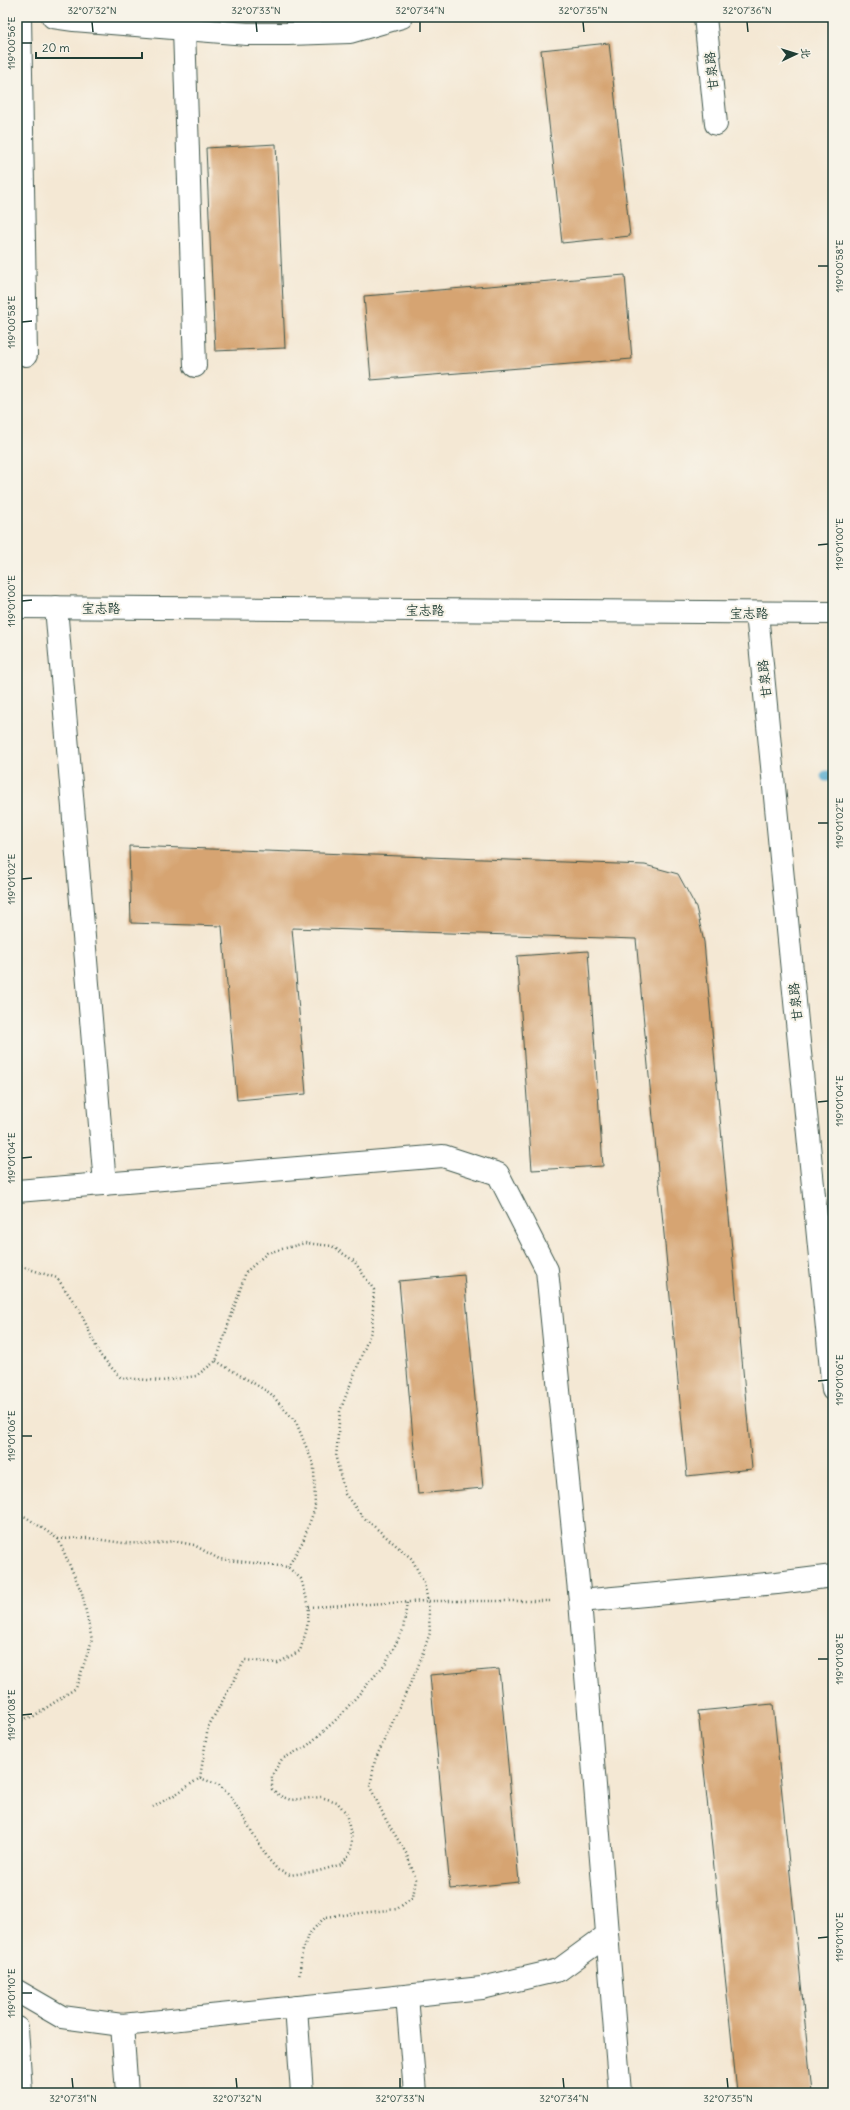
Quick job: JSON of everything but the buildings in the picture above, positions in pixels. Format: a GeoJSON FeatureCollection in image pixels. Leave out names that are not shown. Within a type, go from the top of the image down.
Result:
{"type":"FeatureCollection","features":[{"type":"Feature","properties":{"kind":"street"},"geometry":{"type":"LineString","coordinates":[[20,17],[26,355]]}},
{"type":"Feature","properties":{"kind":"street"},"geometry":{"type":"LineString","coordinates":[[52,17],[184,29],[248,26],[350,32],[402,17]]}},
{"type":"Feature","properties":{"kind":"street","name":"甘泉路"},"geometry":{"type":"LineString","coordinates":[[705,17],[716,124]]}},
{"type":"Feature","properties":{"kind":"street"},"geometry":{"type":"LineString","coordinates":[[184,29],[195,366]]}},
{"type":"Feature","properties":{"kind":"street","name":"宝志路"},"geometry":{"type":"LineString","coordinates":[[17,607],[833,614]]}},
{"type":"Feature","properties":{"kind":"street"},"geometry":{"type":"LineString","coordinates":[[56,607],[105,1184]]}},
{"type":"Feature","properties":{"kind":"street","name":"甘泉路"},"geometry":{"type":"LineString","coordinates":[[757,613],[833,1390]]}},
{"type":"Feature","properties":{"kind":"street"},"geometry":{"type":"LineString","coordinates":[[17,1191],[443,1156],[498,1174],[547,1270],[580,1601],[620,2093]]}},
{"type":"Feature","properties":{"kind":"street"},"geometry":{"type":"LineString","coordinates":[[580,1601],[777,1583],[833,1576]]}},
{"type":"Feature","properties":{"kind":"street"},"geometry":{"type":"LineString","coordinates":[[17,1991],[62,2018],[122,2025],[482,1988],[559,1970],[607,1935]]}},
{"type":"Feature","properties":{"kind":"street"},"geometry":{"type":"LineString","coordinates":[[407,1996],[415,2093]]}},
{"type":"Feature","properties":{"kind":"street"},"geometry":{"type":"LineString","coordinates":[[296,2007],[302,2093]]}},
{"type":"Feature","properties":{"kind":"street"},"geometry":{"type":"LineString","coordinates":[[122,2025],[127,2093]]}},
{"type":"Feature","properties":{"kind":"street"},"geometry":{"type":"LineString","coordinates":[[17,2028],[21,2093]]}},
{"type":"Feature","properties":{"kind":"path"},"geometry":{"type":"LineString","coordinates":[[17,1265],[57,1278],[79,1309],[100,1356],[121,1378],[162,1381],[196,1376],[216,1361],[246,1272],[267,1252],[304,1243],[332,1246],[354,1261],[374,1290],[372,1329],[340,1411],[336,1458],[345,1494],[362,1516],[412,1559],[424,1582],[428,1601],[430,1633],[417,1669],[376,1760],[370,1787],[386,1820],[406,1853],[416,1879],[413,1897],[396,1909],[325,1917],[308,1935],[302,1953],[296,2007]]}},
{"type":"Feature","properties":{"kind":"path"},"geometry":{"type":"LineString","coordinates":[[216,1361],[270,1393],[296,1422],[314,1466],[315,1508],[303,1541],[288,1567]]}},
{"type":"Feature","properties":{"kind":"path"},"geometry":{"type":"LineString","coordinates":[[17,1514],[26,1517],[58,1539],[82,1593],[92,1640],[76,1688],[34,1716],[17,1721]]}},
{"type":"Feature","properties":{"kind":"path"},"geometry":{"type":"LineString","coordinates":[[58,1539],[89,1538],[123,1543],[154,1544],[173,1541],[194,1545],[219,1559],[288,1567],[302,1578],[309,1607],[307,1628],[300,1651],[278,1663],[245,1660],[208,1728],[200,1778],[176,1794],[153,1806]]}},
{"type":"Feature","properties":{"kind":"path"},"geometry":{"type":"LineString","coordinates":[[309,1607],[428,1601],[580,1601]]}},
{"type":"Feature","properties":{"kind":"path"},"geometry":{"type":"LineString","coordinates":[[200,1778],[219,1785],[231,1797],[269,1860],[278,1870],[290,1875],[319,1871],[342,1864],[351,1852],[352,1839],[346,1813],[337,1802],[321,1797],[291,1800],[280,1796],[272,1789],[272,1775],[282,1759],[307,1746],[339,1717],[385,1664],[403,1630],[407,1602]]}},
{"type":"Feature","properties":{"kind":"waterway"},"geometry":{"type":"LineString","coordinates":[[826,776],[833,776]]}}]}
